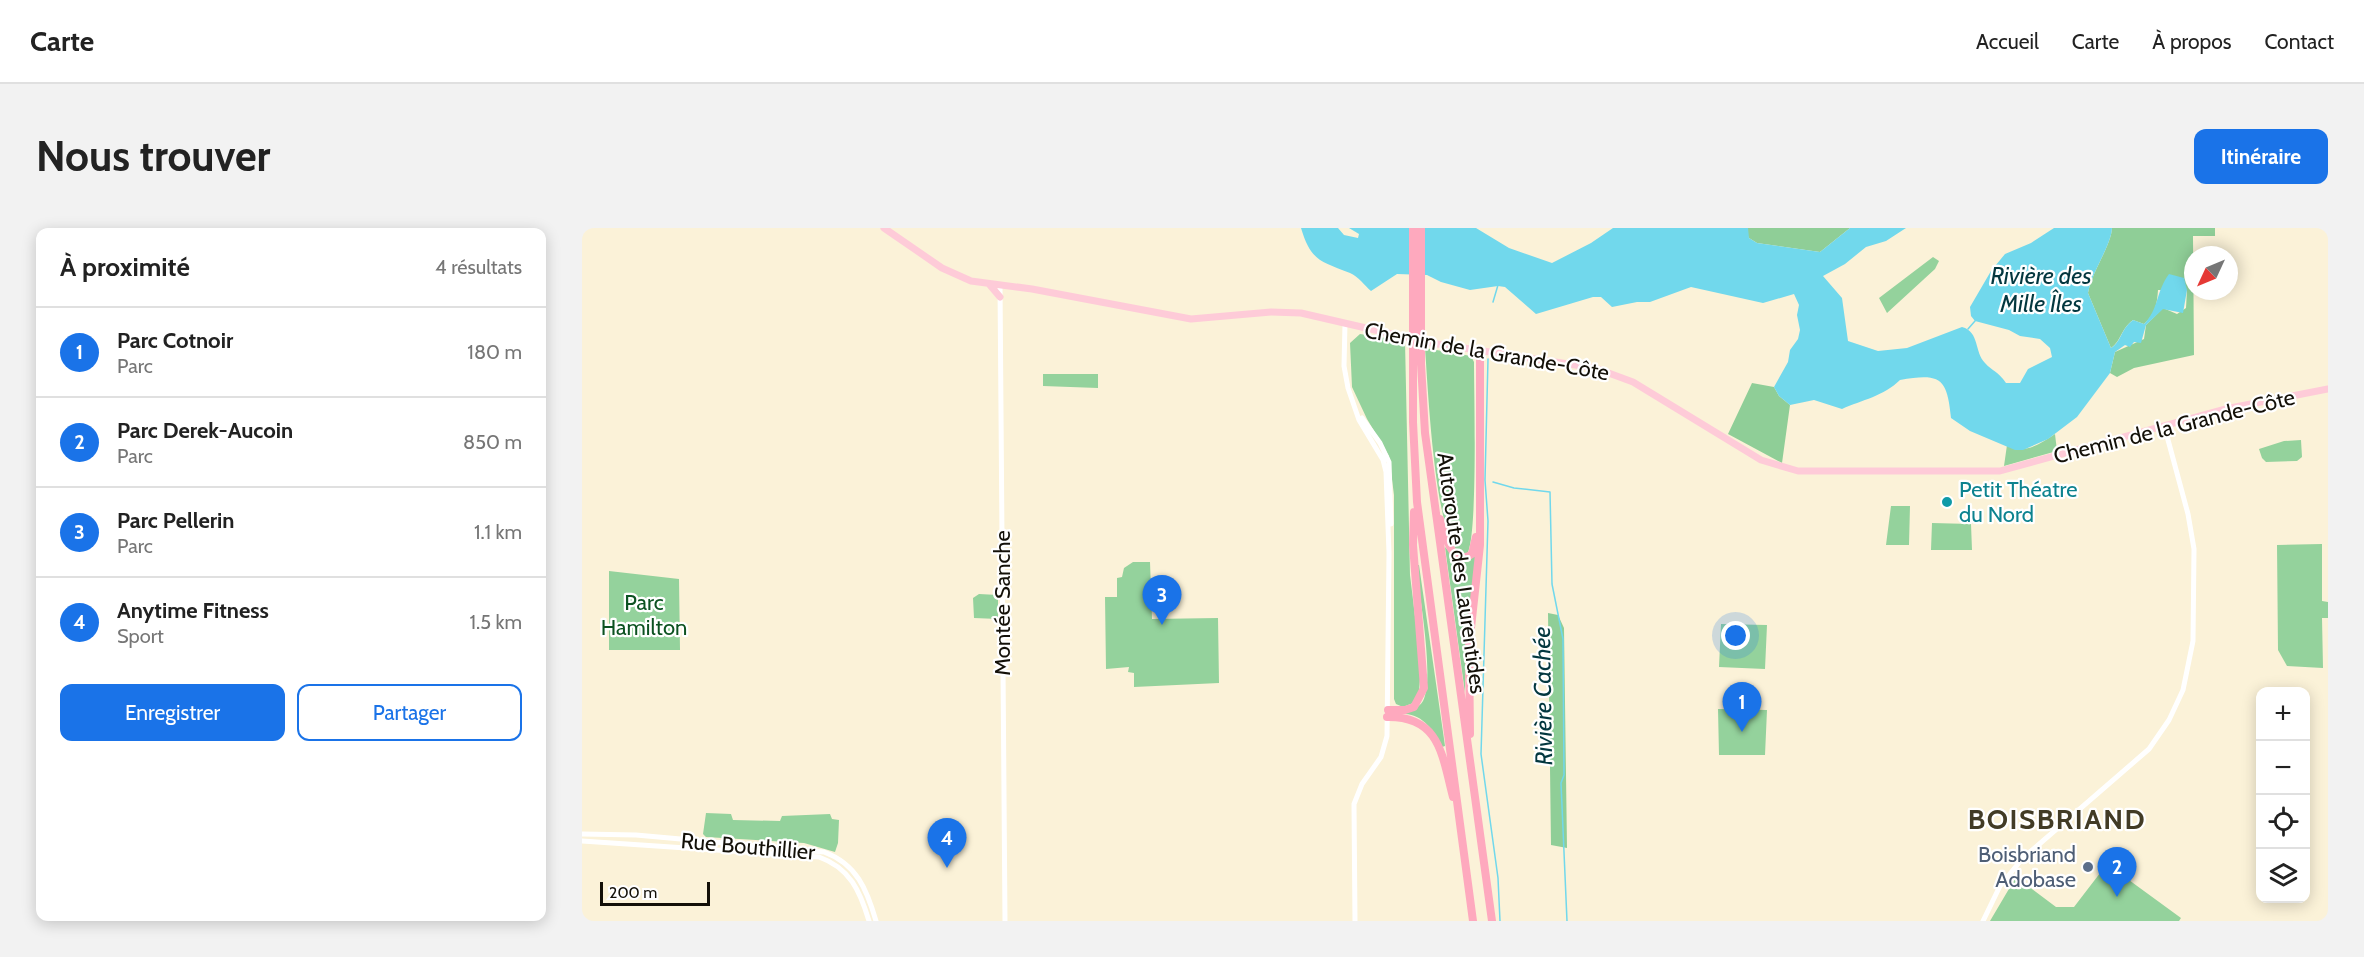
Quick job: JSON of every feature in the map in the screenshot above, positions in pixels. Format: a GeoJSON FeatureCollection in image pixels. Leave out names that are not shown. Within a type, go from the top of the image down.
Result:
{"type":"FeatureCollection","features":[{"type":"Feature","properties":{"kind":"highway","name":"Autoroute des Laurentides"},"geometry":{"type":"LineString","coordinates":[[1413,228],[1423,411],[1492,921]]}},
{"type":"Feature","properties":{"kind":"highway","name":"Autoroute des Laurentides"},"geometry":{"type":"LineString","coordinates":[[1421,228],[1417,292],[1416,480],[1422,548],[1473,921]]}},
{"type":"Feature","properties":{"kind":"highway"},"geometry":{"type":"LineString","coordinates":[[1470,756],[1468,650],[1479,556],[1480,349]]}},
{"type":"Feature","properties":{"kind":"highway"},"geometry":{"type":"LineString","coordinates":[[1434,501],[1451,549],[1458,557],[1468,557],[1475,546],[1480,473]]}},
{"type":"Feature","properties":{"kind":"highway"},"geometry":{"type":"LineString","coordinates":[[1388,713],[1414,707],[1420,700],[1425,685],[1413,545],[1416,480]]}},
{"type":"Feature","properties":{"kind":"highway"},"geometry":{"type":"LineString","coordinates":[[1388,713],[1414,719],[1433,736],[1445,766],[1462,836]]}},
{"type":"Feature","properties":{"kind":"main road","name":"Chemin de la Grande-Côte"},"geometry":{"type":"LineString","coordinates":[[884,228],[954,274],[989,284],[1191,319],[1283,312],[1310,315],[1431,343],[1585,366],[1620,376],[1761,460],[1798,471],[1997,472],[2253,402],[2328,389]]}},
{"type":"Feature","properties":{"kind":"main road"},"geometry":{"type":"LineString","coordinates":[[989,284],[1000,296],[1010,286]]}},
{"type":"Feature","properties":{"kind":"street","name":"Montée Sanche"},"geometry":{"type":"LineString","coordinates":[[1000,285],[1005,921]]}},
{"type":"Feature","properties":{"kind":"street"},"geometry":{"type":"LineString","coordinates":[[1345,324],[1345,378],[1356,410],[1385,465],[1389,553],[1388,713],[1383,752],[1362,784],[1354,804],[1355,921]]}},
{"type":"Feature","properties":{"kind":"street"},"geometry":{"type":"LineString","coordinates":[[1983,921],[2000,886],[2021,860],[2149,749],[2169,720],[2185,686],[2194,637],[2194,549],[2188,514],[2164,425]]}},
{"type":"Feature","properties":{"kind":"street","name":"Rue Bouthillier"},"geometry":{"type":"LineString","coordinates":[[582,834],[636,835],[824,852],[845,863],[857,876],[866,890],[876,921]]}},
{"type":"Feature","properties":{"kind":"street","name":"Rue Bouthillier"},"geometry":{"type":"LineString","coordinates":[[582,841],[616,841],[819,857],[838,866],[853,881],[869,921]]}},
{"type":"Feature","properties":{"kind":"green space"},"geometry":{"type":"Polygon","coordinates":[[[1748,228],[1850,228],[1820,252],[1757,243],[1749,238],[1746,232],[1748,228]]]}},
{"type":"Feature","properties":{"kind":"green space"},"geometry":{"type":"Polygon","coordinates":[[[2112,228],[2215,228],[2215,236],[2193,236],[2193,246],[2184,246],[2184,290],[2158,290],[2155,309],[2151,317],[2144,324],[2133,320],[2111,348],[2088,293],[2112,228]]]}},
{"type":"Feature","properties":{"kind":"green space"},"geometry":{"type":"Polygon","coordinates":[[[1933,257],[1939,261],[1935,269],[1887,313],[1879,298],[1933,257]]]}},
{"type":"Feature","properties":{"kind":"green space"},"geometry":{"type":"Polygon","coordinates":[[[2186,300],[2194,300],[2194,355],[2134,368],[2117,377],[2110,373],[2115,352],[2144,339],[2146,325],[2163,308],[2177,314],[2186,308],[2186,300]]]}},
{"type":"Feature","properties":{"kind":"green space"},"geometry":{"type":"Polygon","coordinates":[[[1360,334],[1405,341],[1410,575],[1421,666],[1419,692],[1413,703],[1403,707],[1396,704],[1394,699],[1394,495],[1389,456],[1367,419],[1352,387],[1350,343],[1360,334]]]}},
{"type":"Feature","properties":{"kind":"green space"},"geometry":{"type":"Polygon","coordinates":[[[1425,348],[1471,356],[1474,362],[1473,522],[1467,554],[1458,553],[1443,516],[1430,424],[1425,348]]]}},
{"type":"Feature","properties":{"kind":"green space"},"geometry":{"type":"Polygon","coordinates":[[[1043,374],[1098,374],[1098,388],[1043,386],[1043,374]]]}},
{"type":"Feature","properties":{"kind":"green space"},"geometry":{"type":"Polygon","coordinates":[[[1752,383],[1774,387],[1779,396],[1790,405],[1782,463],[1728,434],[1752,383]]]}},
{"type":"Feature","properties":{"kind":"green space"},"geometry":{"type":"Polygon","coordinates":[[[2055,434],[2057,451],[2004,466],[2007,445],[2026,449],[2038,445],[2055,434]]]}},
{"type":"Feature","properties":{"kind":"green space"},"geometry":{"type":"Polygon","coordinates":[[[2301,440],[2302,457],[2297,461],[2266,462],[2259,449],[2284,441],[2301,440]]]}},
{"type":"Feature","properties":{"kind":"green space"},"geometry":{"type":"Polygon","coordinates":[[[1891,506],[1910,506],[1909,545],[1886,545],[1891,506]]]}},
{"type":"Feature","properties":{"kind":"green space"},"geometry":{"type":"Polygon","coordinates":[[[1932,523],[1971,524],[1972,550],[1931,550],[1932,523]]]}},
{"type":"Feature","properties":{"kind":"green space"},"geometry":{"type":"Polygon","coordinates":[[[2322,544],[2322,601],[2328,602],[2328,618],[2322,618],[2323,668],[2287,666],[2278,650],[2277,545],[2322,544]]]}},
{"type":"Feature","properties":{"kind":"green space"},"geometry":{"type":"Polygon","coordinates":[[[1445,547],[1459,562],[1468,562],[1476,554],[1466,639],[1465,693],[1445,547]]]}},
{"type":"Feature","properties":{"kind":"green space"},"geometry":{"type":"Polygon","coordinates":[[[1133,562],[1150,562],[1152,619],[1218,618],[1219,683],[1134,687],[1134,673],[1128,672],[1129,667],[1106,669],[1105,597],[1117,597],[1117,578],[1122,577],[1124,568],[1133,562]]]}},
{"type":"Feature","properties":{"kind":"green space"},"geometry":{"type":"Polygon","coordinates":[[[1416,565],[1419,565],[1445,746],[1442,747],[1428,725],[1417,717],[1405,714],[1421,704],[1426,690],[1427,656],[1416,565]]]}},
{"type":"Feature","properties":{"kind":"green space","name":"Parc Hamilton"},"geometry":{"type":"Polygon","coordinates":[[[609,571],[679,579],[680,650],[609,650],[609,571]]]}},
{"type":"Feature","properties":{"kind":"green space"},"geometry":{"type":"Polygon","coordinates":[[[979,594],[998,595],[998,619],[974,618],[973,598],[979,594]]]}},
{"type":"Feature","properties":{"kind":"green space"},"geometry":{"type":"Polygon","coordinates":[[[1548,613],[1558,615],[1564,628],[1567,848],[1551,845],[1548,613]]]}},
{"type":"Feature","properties":{"kind":"green space"},"geometry":{"type":"Polygon","coordinates":[[[1721,624],[1767,625],[1765,669],[1719,667],[1721,624]]]}},
{"type":"Feature","properties":{"kind":"green space"},"geometry":{"type":"Polygon","coordinates":[[[1718,709],[1767,710],[1765,755],[1719,755],[1718,709]]]}},
{"type":"Feature","properties":{"kind":"green space"},"geometry":{"type":"Polygon","coordinates":[[[706,813],[731,814],[733,820],[780,821],[782,816],[830,814],[832,819],[839,820],[838,843],[835,852],[804,843],[706,837],[703,834],[706,813]]]}},
{"type":"Feature","properties":{"kind":"green space"},"geometry":{"type":"Polygon","coordinates":[[[2107,864],[2181,918],[2179,921],[1990,921],[2016,877],[2056,907],[2074,907],[2107,864]]]}},
{"type":"Feature","properties":{"kind":"water","name":"Rivière des Mille Îles"},"geometry":{"type":"Polygon","coordinates":[[[1301,228],[1338,228],[1344,235],[1358,238],[1359,234],[1349,228],[1476,228],[1509,248],[1552,263],[1591,243],[1613,228],[1748,228],[1749,238],[1757,243],[1820,252],[1850,228],[1906,228],[1886,241],[1866,247],[1845,264],[1823,276],[1842,298],[1848,341],[1878,351],[1907,348],[1962,327],[1972,333],[1985,363],[2006,383],[2020,383],[2028,369],[2052,357],[2050,348],[2040,339],[2020,336],[2009,330],[1975,321],[1971,316],[1970,307],[1991,271],[2005,254],[2031,243],[2054,228],[2112,228],[2088,293],[2111,348],[2133,320],[2144,324],[2149,318],[2169,274],[2184,278],[2185,300],[2183,313],[2163,309],[2146,325],[2141,343],[2134,342],[2130,347],[2125,345],[2115,352],[2110,373],[2077,417],[2048,439],[2023,450],[2015,450],[1970,431],[1951,418],[1944,387],[1933,378],[1900,380],[1880,394],[1842,409],[1814,400],[1790,405],[1779,396],[1774,387],[1788,362],[1790,350],[1798,339],[1800,330],[1797,315],[1799,305],[1794,294],[1763,303],[1691,287],[1650,302],[1612,307],[1601,297],[1593,297],[1536,314],[1505,287],[1470,290],[1441,282],[1427,275],[1397,274],[1371,291],[1353,274],[1331,266],[1318,258],[1313,254],[1301,228]]]}},
{"type":"Feature","properties":{"kind":"waterway","name":"Rivière Cachée"},"geometry":{"type":"LineString","coordinates":[[1493,302],[1498,285]]}},
{"type":"Feature","properties":{"kind":"waterway"},"geometry":{"type":"LineString","coordinates":[[1968,329],[1975,321]]}},
{"type":"Feature","properties":{"kind":"waterway"},"geometry":{"type":"LineString","coordinates":[[1488,359],[1485,480],[1488,521],[1481,754],[1498,878],[1500,921]]}},
{"type":"Feature","properties":{"kind":"waterway","name":"Rivière Cachée"},"geometry":{"type":"LineString","coordinates":[[1493,482],[1514,488],[1550,492],[1552,584],[1563,639],[1564,775],[1561,783],[1567,921]]}},
{"type":"Feature","properties":{"kind":"place","name":"Petit Théatre du Nord"},"geometry":{"type":"Point","coordinates":[1947,502]}},
{"type":"Feature","properties":{"kind":"place","name":"Parc Pellerin"},"geometry":{"type":"Point","coordinates":[1162,625]}},
{"type":"Feature","properties":{"kind":"place","name":"Parc Cotnoir"},"geometry":{"type":"Point","coordinates":[1742,732]}},
{"type":"Feature","properties":{"kind":"place","name":"Boisbriand Adobase"},"geometry":{"type":"Point","coordinates":[2088,867]}},
{"type":"Feature","properties":{"kind":"place","name":"Anytime Fitness"},"geometry":{"type":"Point","coordinates":[947,868]}},
{"type":"Feature","properties":{"kind":"place","name":"Parc Derek-Aucoin"},"geometry":{"type":"Point","coordinates":[2117,897]}},
{"type":"Feature","properties":{"kind":"district","name":"BOISBRIAND"},"geometry":{"type":"Point","coordinates":[2057,819]}}]}
